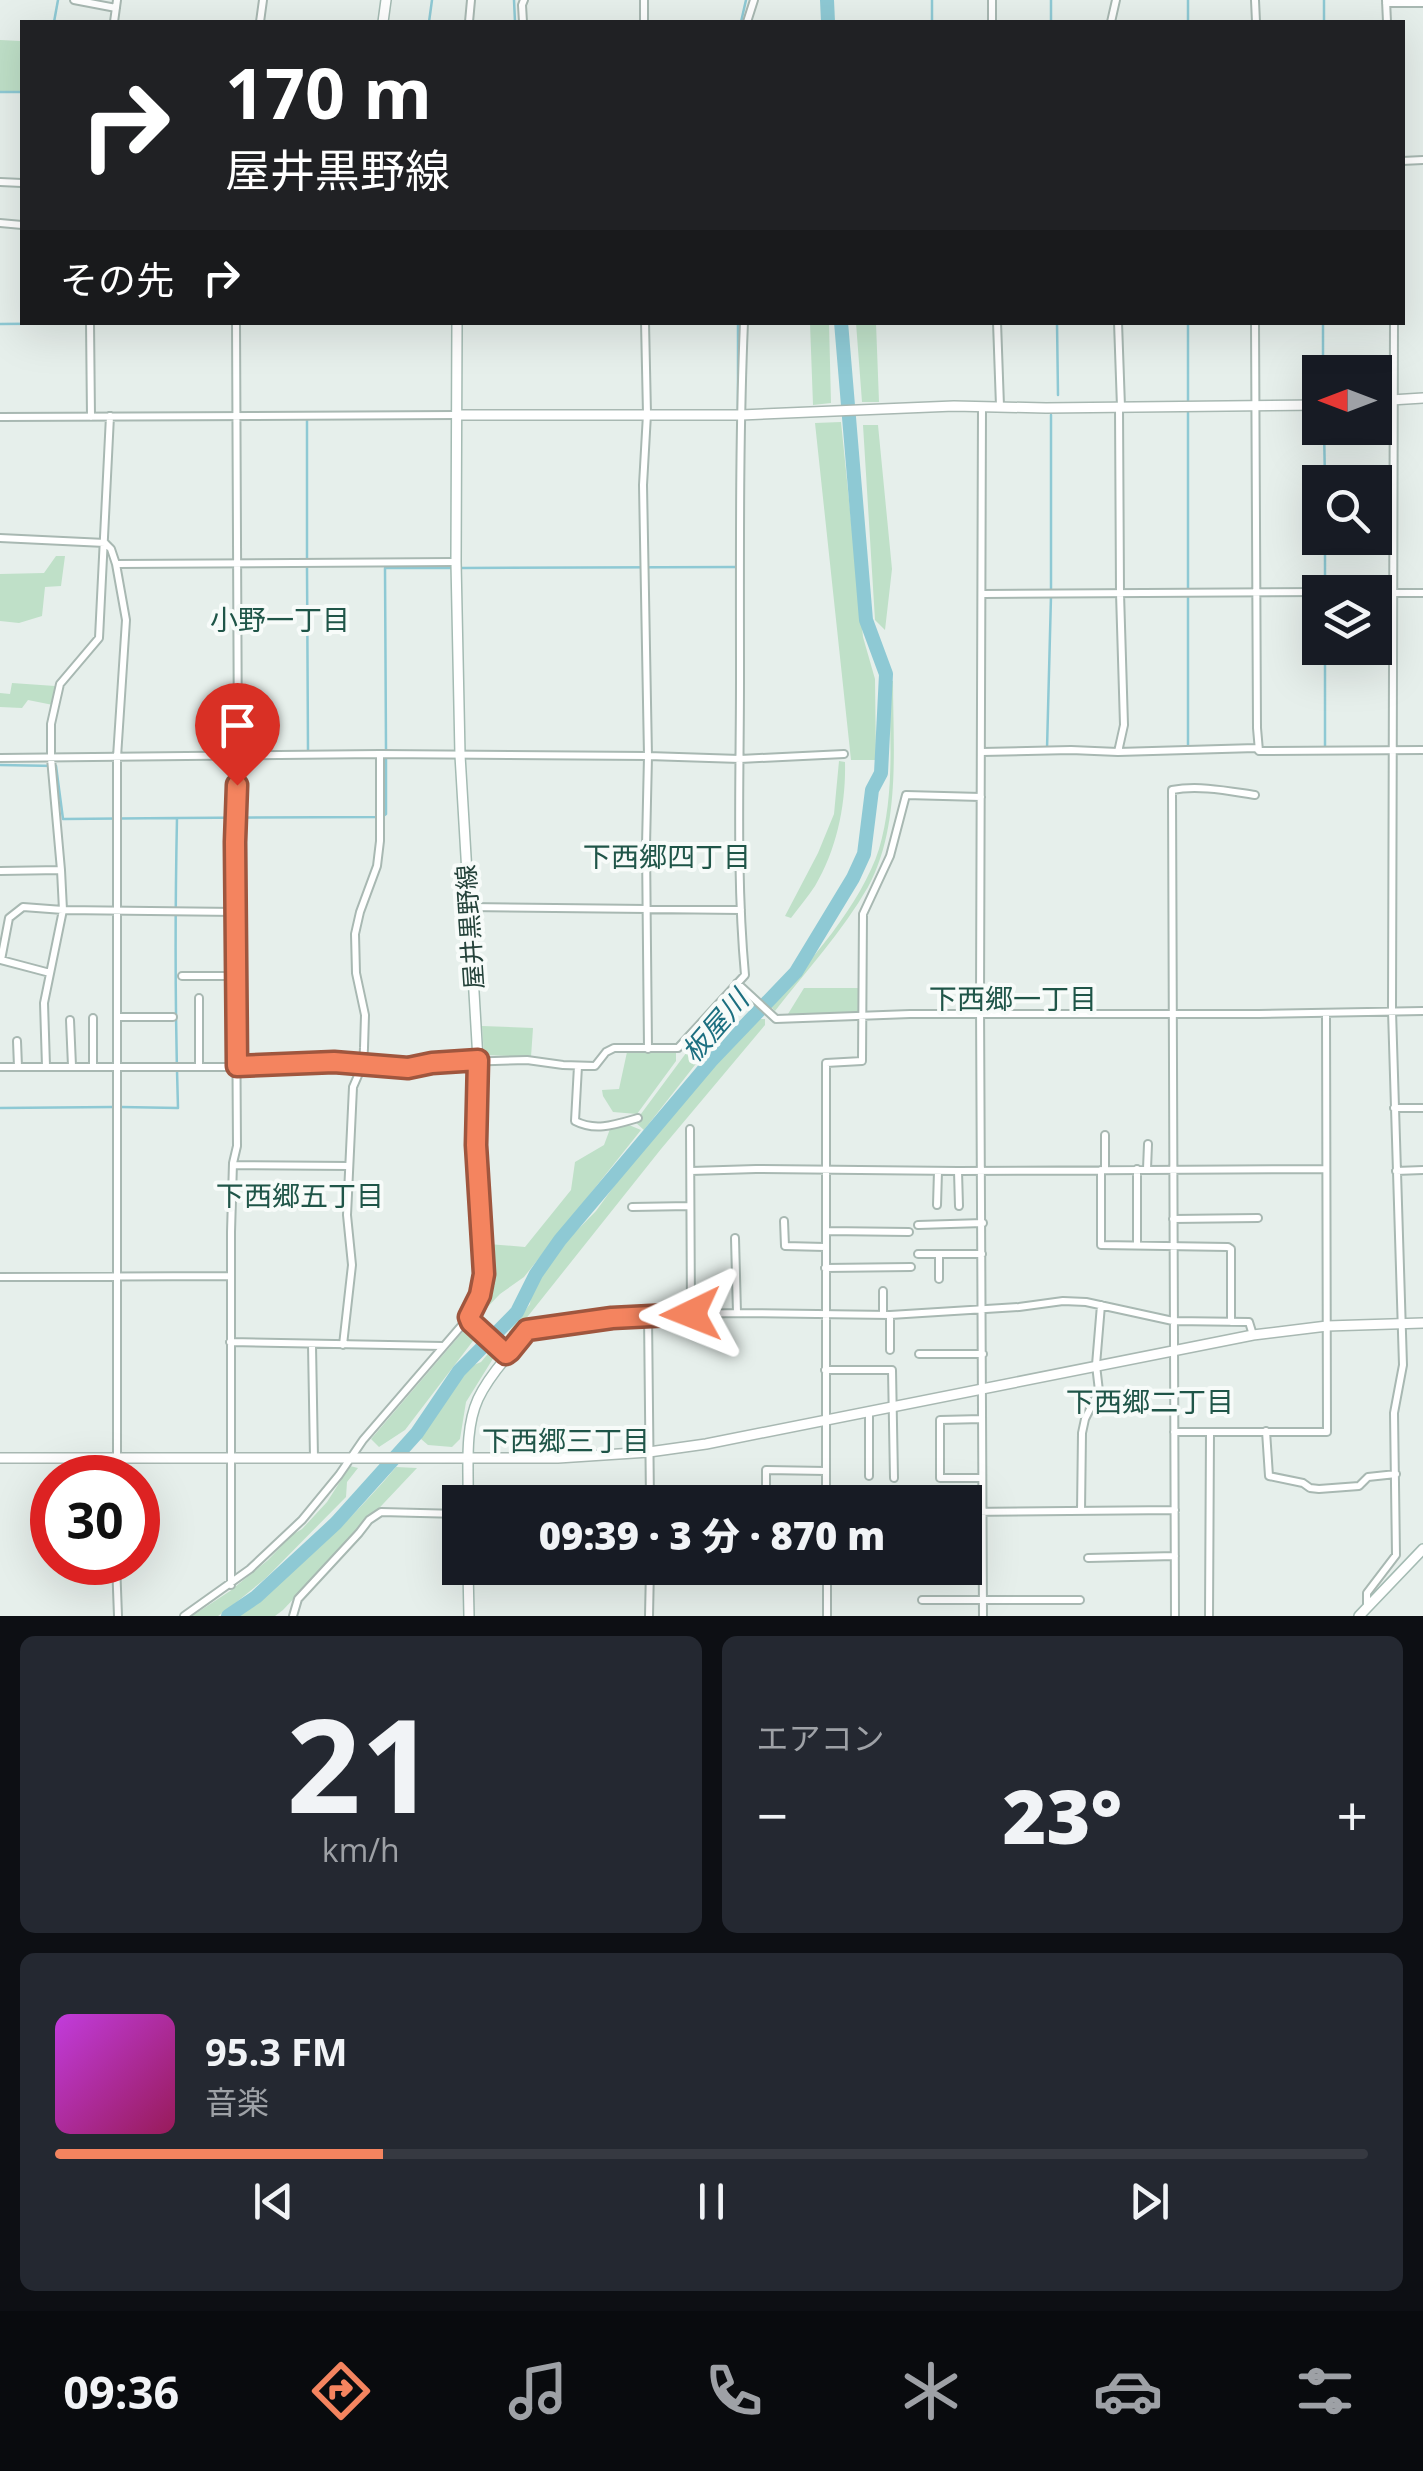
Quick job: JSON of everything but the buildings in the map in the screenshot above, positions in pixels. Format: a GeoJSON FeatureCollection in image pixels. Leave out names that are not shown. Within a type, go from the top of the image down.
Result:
{"type":"FeatureCollection","features":[{"type":"Feature","properties":{"kind":"street"},"geometry":{"type":"LineString","coordinates":[[74,0],[117,4]]}},
{"type":"Feature","properties":{"kind":"street"},"geometry":{"type":"LineString","coordinates":[[1386,1],[1423,3]]}},
{"type":"Feature","properties":{"kind":"street"},"geometry":{"type":"LineString","coordinates":[[90,325],[91,417]]}},
{"type":"Feature","properties":{"kind":"street","name":"屋井黒野線"},"geometry":{"type":"LineString","coordinates":[[456,325],[460,754],[478,1060],[476,1145],[484,1274],[470,1320]]}},
{"type":"Feature","properties":{"kind":"street"},"geometry":{"type":"LineString","coordinates":[[645,325],[642,485],[648,756],[648,1049]]}},
{"type":"Feature","properties":{"kind":"street"},"geometry":{"type":"LineString","coordinates":[[0,1066],[334,1062],[408,1068],[432,1063],[527,1060],[595,1066],[614,1048],[678,1048],[740,985],[745,975],[740,759],[744,325]]}},
{"type":"Feature","properties":{"kind":"street"},"geometry":{"type":"LineString","coordinates":[[998,325],[1000,406]]}},
{"type":"Feature","properties":{"kind":"street"},"geometry":{"type":"LineString","coordinates":[[1118,325],[1124,725],[1118,752]]}},
{"type":"Feature","properties":{"kind":"street"},"geometry":{"type":"LineString","coordinates":[[1255,325],[1258,750]]}},
{"type":"Feature","properties":{"kind":"street"},"geometry":{"type":"LineString","coordinates":[[1363,1612],[1367,1593],[1396,1554],[1394,1413],[1403,1365],[1392,1011],[1394,325]]}},
{"type":"Feature","properties":{"kind":"street"},"geometry":{"type":"LineString","coordinates":[[230,1584],[230,1276],[233,1165],[238,1146],[236,326]]}},
{"type":"Feature","properties":{"kind":"street"},"geometry":{"type":"LineString","coordinates":[[1394,400],[1423,398]]}},
{"type":"Feature","properties":{"kind":"street"},"geometry":{"type":"LineString","coordinates":[[0,417],[741,415],[982,406],[1302,405]]}},
{"type":"Feature","properties":{"kind":"street"},"geometry":{"type":"LineString","coordinates":[[982,406],[983,1616]]}},
{"type":"Feature","properties":{"kind":"street"},"geometry":{"type":"LineString","coordinates":[[46,1066],[44,1004],[63,910],[50,758],[51,724],[60,684],[99,638],[110,416]]}},
{"type":"Feature","properties":{"kind":"street"},"geometry":{"type":"LineString","coordinates":[[0,538],[105,543],[116,564],[126,620],[118,757],[117,1455]]}},
{"type":"Feature","properties":{"kind":"street"},"geometry":{"type":"LineString","coordinates":[[116,564],[456,562]]}},
{"type":"Feature","properties":{"kind":"street"},"geometry":{"type":"LineString","coordinates":[[983,594],[1302,592]]}},
{"type":"Feature","properties":{"kind":"street"},"geometry":{"type":"LineString","coordinates":[[1394,593],[1423,593]]}},
{"type":"Feature","properties":{"kind":"street"},"geometry":{"type":"LineString","coordinates":[[982,752],[1423,750]]}},
{"type":"Feature","properties":{"kind":"street"},"geometry":{"type":"LineString","coordinates":[[343,1344],[352,1264],[347,1215],[353,1087],[363,1064],[365,1014],[356,974],[355,934],[378,854],[380,754]]}},
{"type":"Feature","properties":{"kind":"street"},"geometry":{"type":"LineString","coordinates":[[0,758],[460,754],[740,759],[844,754]]}},
{"type":"Feature","properties":{"kind":"street"},"geometry":{"type":"LineString","coordinates":[[1175,1616],[1172,790],[1255,795]]}},
{"type":"Feature","properties":{"kind":"street"},"geometry":{"type":"LineString","coordinates":[[826,1485],[826,1063],[862,1061],[864,914],[890,856],[906,796],[981,797]]}},
{"type":"Feature","properties":{"kind":"street"},"geometry":{"type":"LineString","coordinates":[[0,871],[62,870]]}},
{"type":"Feature","properties":{"kind":"street"},"geometry":{"type":"LineString","coordinates":[[50,973],[0,960],[10,918],[23,907],[236,912]]}},
{"type":"Feature","properties":{"kind":"street"},"geometry":{"type":"LineString","coordinates":[[468,907],[741,910]]}},
{"type":"Feature","properties":{"kind":"street"},"geometry":{"type":"LineString","coordinates":[[182,976],[236,976]]}},
{"type":"Feature","properties":{"kind":"street"},"geometry":{"type":"LineString","coordinates":[[740,985],[776,1020],[980,1013],[1423,1011]]}},
{"type":"Feature","properties":{"kind":"street"},"geometry":{"type":"LineString","coordinates":[[198,998],[199,1066]]}},
{"type":"Feature","properties":{"kind":"street"},"geometry":{"type":"LineString","coordinates":[[1174,1432],[1327,1432],[1326,1013]]}},
{"type":"Feature","properties":{"kind":"street"},"geometry":{"type":"LineString","coordinates":[[116,1017],[173,1017]]}},
{"type":"Feature","properties":{"kind":"street"},"geometry":{"type":"LineString","coordinates":[[93,1018],[94,1066]]}},
{"type":"Feature","properties":{"kind":"street"},"geometry":{"type":"LineString","coordinates":[[70,1020],[72,1066]]}},
{"type":"Feature","properties":{"kind":"street"},"geometry":{"type":"LineString","coordinates":[[17,1041],[18,1066]]}},
{"type":"Feature","properties":{"kind":"street"},"geometry":{"type":"LineString","coordinates":[[578,1066],[575,1121],[607,1127],[638,1118]]}},
{"type":"Feature","properties":{"kind":"street"},"geometry":{"type":"LineString","coordinates":[[1394,1108],[1423,1108]]}},
{"type":"Feature","properties":{"kind":"street"},"geometry":{"type":"LineString","coordinates":[[690,1130],[691,1314]]}},
{"type":"Feature","properties":{"kind":"street"},"geometry":{"type":"LineString","coordinates":[[1105,1135],[1102,1245],[1228,1246],[1232,1322]]}},
{"type":"Feature","properties":{"kind":"street"},"geometry":{"type":"LineString","coordinates":[[1148,1144],[1148,1169]]}},
{"type":"Feature","properties":{"kind":"street"},"geometry":{"type":"LineString","coordinates":[[233,1165],[348,1166]]}},
{"type":"Feature","properties":{"kind":"street"},"geometry":{"type":"LineString","coordinates":[[1137,1169],[1137,1245]]}},
{"type":"Feature","properties":{"kind":"street"},"geometry":{"type":"LineString","coordinates":[[691,1171],[1326,1170]]}},
{"type":"Feature","properties":{"kind":"street"},"geometry":{"type":"LineString","coordinates":[[1396,1170],[1423,1170]]}},
{"type":"Feature","properties":{"kind":"street"},"geometry":{"type":"LineString","coordinates":[[937,1205],[938,1171]]}},
{"type":"Feature","properties":{"kind":"street"},"geometry":{"type":"LineString","coordinates":[[958,1171],[959,1206]]}},
{"type":"Feature","properties":{"kind":"street"},"geometry":{"type":"LineString","coordinates":[[632,1207],[690,1206]]}},
{"type":"Feature","properties":{"kind":"street"},"geometry":{"type":"LineString","coordinates":[[1173,1219],[1258,1218]]}},
{"type":"Feature","properties":{"kind":"street"},"geometry":{"type":"LineString","coordinates":[[784,1221],[785,1246],[825,1247]]}},
{"type":"Feature","properties":{"kind":"street"},"geometry":{"type":"LineString","coordinates":[[918,1225],[982,1223]]}},
{"type":"Feature","properties":{"kind":"street"},"geometry":{"type":"LineString","coordinates":[[826,1231],[909,1232]]}},
{"type":"Feature","properties":{"kind":"street"},"geometry":{"type":"LineString","coordinates":[[735,1238],[737,1313]]}},
{"type":"Feature","properties":{"kind":"street"},"geometry":{"type":"LineString","coordinates":[[918,1254],[982,1254]]}},
{"type":"Feature","properties":{"kind":"street"},"geometry":{"type":"LineString","coordinates":[[939,1254],[939,1279]]}},
{"type":"Feature","properties":{"kind":"street"},"geometry":{"type":"LineString","coordinates":[[825,1268],[911,1267]]}},
{"type":"Feature","properties":{"kind":"street"},"geometry":{"type":"LineString","coordinates":[[0,1276],[230,1276]]}},
{"type":"Feature","properties":{"kind":"street"},"geometry":{"type":"LineString","coordinates":[[883,1291],[890,1350]]}},
{"type":"Feature","properties":{"kind":"street"},"geometry":{"type":"LineString","coordinates":[[505,1352],[527,1330],[612,1318],[737,1313],[886,1315],[1062,1301],[1174,1322],[1249,1322],[1253,1334]]}},
{"type":"Feature","properties":{"kind":"street"},"geometry":{"type":"LineString","coordinates":[[1082,1511],[1082,1433],[1099,1390],[1096,1365],[1102,1306]]}},
{"type":"Feature","properties":{"kind":"street"},"geometry":{"type":"LineString","coordinates":[[648,1315],[649,1485]]}},
{"type":"Feature","properties":{"kind":"street"},"geometry":{"type":"LineString","coordinates":[[184,1616],[250,1570],[302,1520],[443,1346],[470,1320],[505,1352],[505,1359],[477,1400],[469,1440],[468,1485]]}},
{"type":"Feature","properties":{"kind":"street"},"geometry":{"type":"LineString","coordinates":[[160,1458],[558,1458],[648,1452],[706,1444],[1253,1334],[1327,1326],[1423,1323]]}},
{"type":"Feature","properties":{"kind":"street"},"geometry":{"type":"LineString","coordinates":[[230,1342],[443,1346]]}},
{"type":"Feature","properties":{"kind":"street"},"geometry":{"type":"LineString","coordinates":[[312,1345],[314,1458]]}},
{"type":"Feature","properties":{"kind":"street"},"geometry":{"type":"LineString","coordinates":[[919,1354],[984,1354]]}},
{"type":"Feature","properties":{"kind":"street"},"geometry":{"type":"LineString","coordinates":[[826,1370],[892,1370],[894,1478]]}},
{"type":"Feature","properties":{"kind":"street"},"geometry":{"type":"LineString","coordinates":[[869,1411],[869,1476]]}},
{"type":"Feature","properties":{"kind":"street"},"geometry":{"type":"LineString","coordinates":[[982,1419],[940,1420],[940,1478],[982,1478]]}},
{"type":"Feature","properties":{"kind":"street"},"geometry":{"type":"LineString","coordinates":[[1266,1431],[1269,1476],[1319,1490],[1359,1486],[1368,1477],[1396,1474]]}},
{"type":"Feature","properties":{"kind":"street"},"geometry":{"type":"LineString","coordinates":[[1209,1616],[1210,1432]]}},
{"type":"Feature","properties":{"kind":"street"},"geometry":{"type":"LineString","coordinates":[[0,1458],[30,1458]]}},
{"type":"Feature","properties":{"kind":"street"},"geometry":{"type":"LineString","coordinates":[[766,1485],[766,1470],[826,1472]]}},
{"type":"Feature","properties":{"kind":"street"},"geometry":{"type":"LineString","coordinates":[[984,1512],[1175,1510]]}},
{"type":"Feature","properties":{"kind":"street"},"geometry":{"type":"LineString","coordinates":[[293,1616],[298,1599],[368,1520],[381,1512],[442,1514]]}},
{"type":"Feature","properties":{"kind":"street"},"geometry":{"type":"LineString","coordinates":[[1363,1612],[1423,1548]]}},
{"type":"Feature","properties":{"kind":"street"},"geometry":{"type":"LineString","coordinates":[[1088,1558],[1175,1556]]}},
{"type":"Feature","properties":{"kind":"street"},"geometry":{"type":"LineString","coordinates":[[117,1585],[118,1616]]}},
{"type":"Feature","properties":{"kind":"street"},"geometry":{"type":"LineString","coordinates":[[468,1585],[469,1616]]}},
{"type":"Feature","properties":{"kind":"street"},"geometry":{"type":"LineString","coordinates":[[650,1585],[650,1616]]}},
{"type":"Feature","properties":{"kind":"street"},"geometry":{"type":"LineString","coordinates":[[827,1585],[827,1616]]}},
{"type":"Feature","properties":{"kind":"street"},"geometry":{"type":"LineString","coordinates":[[922,1600],[1080,1600]]}},
{"type":"Feature","properties":{"kind":"green space"},"geometry":{"type":"Polygon","coordinates":[[[0,40],[20,41],[20,93],[0,92],[0,40]]]}},
{"type":"Feature","properties":{"kind":"green space"},"geometry":{"type":"Polygon","coordinates":[[[810,325],[829,325],[831,403],[813,405],[810,325]]]}},
{"type":"Feature","properties":{"kind":"green space"},"geometry":{"type":"Polygon","coordinates":[[[856,325],[876,325],[879,402],[862,402],[856,325]]]}},
{"type":"Feature","properties":{"kind":"green space"},"geometry":{"type":"Polygon","coordinates":[[[841,422],[863,637],[875,679],[876,760],[851,760],[815,423],[841,422]]]}},
{"type":"Feature","properties":{"kind":"green space"},"geometry":{"type":"Polygon","coordinates":[[[863,425],[878,425],[892,569],[885,630],[875,620],[863,425]]]}},
{"type":"Feature","properties":{"kind":"green space"},"geometry":{"type":"Polygon","coordinates":[[[56,556],[65,556],[61,586],[45,587],[42,616],[19,623],[0,621],[0,574],[44,573],[56,556]]]}},
{"type":"Feature","properties":{"kind":"green space"},"geometry":{"type":"Polygon","coordinates":[[[889,681],[893,681],[893,786],[879,863],[847,919],[775,1011],[769,1005],[847,912],[879,849],[889,787],[889,681]]]}},
{"type":"Feature","properties":{"kind":"green space"},"geometry":{"type":"Polygon","coordinates":[[[12,683],[55,686],[53,705],[28,700],[22,708],[0,707],[0,693],[10,694],[12,683]]]}},
{"type":"Feature","properties":{"kind":"green space"},"geometry":{"type":"Polygon","coordinates":[[[839,761],[845,762],[845,778],[834,842],[823,872],[791,918],[785,916],[834,814],[839,761]]]}},
{"type":"Feature","properties":{"kind":"green space"},"geometry":{"type":"Polygon","coordinates":[[[804,988],[860,988],[860,1013],[788,1014],[804,988]]]}},
{"type":"Feature","properties":{"kind":"green space"},"geometry":{"type":"Polygon","coordinates":[[[739,993],[746,1000],[644,1130],[635,1122],[715,1014],[739,993]]]}},
{"type":"Feature","properties":{"kind":"green space"},"geometry":{"type":"Polygon","coordinates":[[[755,1019],[765,1019],[765,1025],[505,1345],[500,1344],[530,1304],[540,1268],[596,1211],[668,1116],[755,1019]]]}},
{"type":"Feature","properties":{"kind":"green space"},"geometry":{"type":"Polygon","coordinates":[[[482,1026],[533,1028],[531,1057],[484,1055],[482,1026]]]}},
{"type":"Feature","properties":{"kind":"green space"},"geometry":{"type":"Polygon","coordinates":[[[627,1052],[676,1053],[676,1061],[637,1114],[613,1112],[602,1090],[619,1089],[627,1052]]]}},
{"type":"Feature","properties":{"kind":"green space"},"geometry":{"type":"Polygon","coordinates":[[[629,1125],[641,1130],[524,1277],[500,1294],[474,1321],[470,1318],[474,1303],[495,1285],[488,1286],[488,1244],[525,1247],[571,1190],[575,1162],[604,1145],[610,1129],[629,1125]]]}},
{"type":"Feature","properties":{"kind":"green space"},"geometry":{"type":"Polygon","coordinates":[[[467,1327],[476,1337],[405,1430],[379,1447],[371,1439],[467,1327]]]}},
{"type":"Feature","properties":{"kind":"green space"},"geometry":{"type":"Polygon","coordinates":[[[492,1349],[494,1357],[466,1402],[460,1439],[452,1447],[428,1445],[421,1439],[425,1428],[459,1371],[481,1362],[492,1349]]]}},
{"type":"Feature","properties":{"kind":"green space"},"geometry":{"type":"Polygon","coordinates":[[[350,1466],[358,1468],[347,1482],[346,1497],[266,1578],[218,1616],[192,1616],[230,1591],[302,1529],[327,1502],[350,1466]]]}},
{"type":"Feature","properties":{"kind":"green space"},"geometry":{"type":"Polygon","coordinates":[[[396,1467],[417,1468],[283,1610],[275,1616],[239,1616],[321,1546],[396,1467]]]}},
{"type":"Feature","properties":{"kind":"waterway"},"geometry":{"type":"LineString","coordinates":[[54,20],[58,0]]}},
{"type":"Feature","properties":{"kind":"waterway"},"geometry":{"type":"LineString","coordinates":[[429,20],[432,0]]}},
{"type":"Feature","properties":{"kind":"waterway"},"geometry":{"type":"LineString","coordinates":[[514,0],[515,20]]}},
{"type":"Feature","properties":{"kind":"waterway"},"geometry":{"type":"LineString","coordinates":[[741,20],[746,0]]}},
{"type":"Feature","properties":{"kind":"waterway","name":"板屋川"},"geometry":{"type":"LineString","coordinates":[[827,0],[828,20]]}},
{"type":"Feature","properties":{"kind":"waterway"},"geometry":{"type":"LineString","coordinates":[[932,0],[932,20]]}},
{"type":"Feature","properties":{"kind":"waterway"},"geometry":{"type":"LineString","coordinates":[[1051,0],[1051,20]]}},
{"type":"Feature","properties":{"kind":"waterway"},"geometry":{"type":"LineString","coordinates":[[1188,0],[1188,20]]}},
{"type":"Feature","properties":{"kind":"waterway"},"geometry":{"type":"LineString","coordinates":[[1324,0],[1324,20]]}},
{"type":"Feature","properties":{"kind":"waterway"},"geometry":{"type":"LineString","coordinates":[[0,92],[20,92]]}},
{"type":"Feature","properties":{"kind":"waterway"},"geometry":{"type":"LineString","coordinates":[[0,324],[20,324]]}},
{"type":"Feature","properties":{"kind":"waterway"},"geometry":{"type":"LineString","coordinates":[[738,325],[738,409]]}},
{"type":"Feature","properties":{"kind":"waterway","name":"板屋川"},"geometry":{"type":"LineString","coordinates":[[228,1616],[256,1597],[336,1523],[417,1433],[459,1371],[517,1312],[536,1274],[560,1240],[711,1061],[796,972],[853,878],[864,854],[872,790],[881,773],[886,674],[866,620],[841,325]]}},
{"type":"Feature","properties":{"kind":"waterway"},"geometry":{"type":"LineString","coordinates":[[1057,325],[1058,395]]}},
{"type":"Feature","properties":{"kind":"waterway"},"geometry":{"type":"LineString","coordinates":[[1188,325],[1188,401]]}},
{"type":"Feature","properties":{"kind":"waterway"},"geometry":{"type":"LineString","coordinates":[[1323,325],[1323,355]]}},
{"type":"Feature","properties":{"kind":"waterway"},"geometry":{"type":"LineString","coordinates":[[1188,409],[1188,746]]}},
{"type":"Feature","properties":{"kind":"waterway"},"geometry":{"type":"LineString","coordinates":[[1047,749],[1051,415]]}},
{"type":"Feature","properties":{"kind":"waterway"},"geometry":{"type":"LineString","coordinates":[[307,420],[307,559]]}},
{"type":"Feature","properties":{"kind":"waterway"},"geometry":{"type":"LineString","coordinates":[[1324,445],[1325,465]]}},
{"type":"Feature","properties":{"kind":"waterway"},"geometry":{"type":"LineString","coordinates":[[1325,555],[1325,575]]}},
{"type":"Feature","properties":{"kind":"waterway"},"geometry":{"type":"LineString","coordinates":[[307,567],[308,751]]}},
{"type":"Feature","properties":{"kind":"waterway"},"geometry":{"type":"LineString","coordinates":[[461,568],[738,567]]}},
{"type":"Feature","properties":{"kind":"waterway"},"geometry":{"type":"LineString","coordinates":[[386,750],[385,568],[451,568]]}},
{"type":"Feature","properties":{"kind":"waterway"},"geometry":{"type":"LineString","coordinates":[[1325,665],[1325,747]]}},
{"type":"Feature","properties":{"kind":"waterway"},"geometry":{"type":"LineString","coordinates":[[121,1107],[178,1108],[177,818],[382,817],[386,814],[386,758]]}},
{"type":"Feature","properties":{"kind":"waterway"},"geometry":{"type":"LineString","coordinates":[[0,765],[56,766],[63,819],[176,818]]}},
{"type":"Feature","properties":{"kind":"waterway"},"geometry":{"type":"LineString","coordinates":[[0,1108],[113,1107]]}},
{"type":"Feature","properties":{"kind":"district","name":"小野一丁目"},"geometry":{"type":"Point","coordinates":[280,620]}},
{"type":"Feature","properties":{"kind":"district","name":"下西郷四丁目"},"geometry":{"type":"Point","coordinates":[667,857]}},
{"type":"Feature","properties":{"kind":"district","name":"下西郷一丁目"},"geometry":{"type":"Point","coordinates":[1013,999]}},
{"type":"Feature","properties":{"kind":"district","name":"下西郷五丁目"},"geometry":{"type":"Point","coordinates":[300,1196]}},
{"type":"Feature","properties":{"kind":"district","name":"下西郷二丁目"},"geometry":{"type":"Point","coordinates":[1150,1402]}},
{"type":"Feature","properties":{"kind":"district","name":"下西郷三丁目"},"geometry":{"type":"Point","coordinates":[566,1441]}},
{"type":"Feature","properties":{"kind":"route"},"geometry":{"type":"LineString","coordinates":[[237,785],[237,1066],[334,1062],[408,1068],[478,1060],[476,1145],[484,1274],[480,1295],[469,1317],[506,1354],[527,1330],[612,1318],[691,1314]]}}]}
